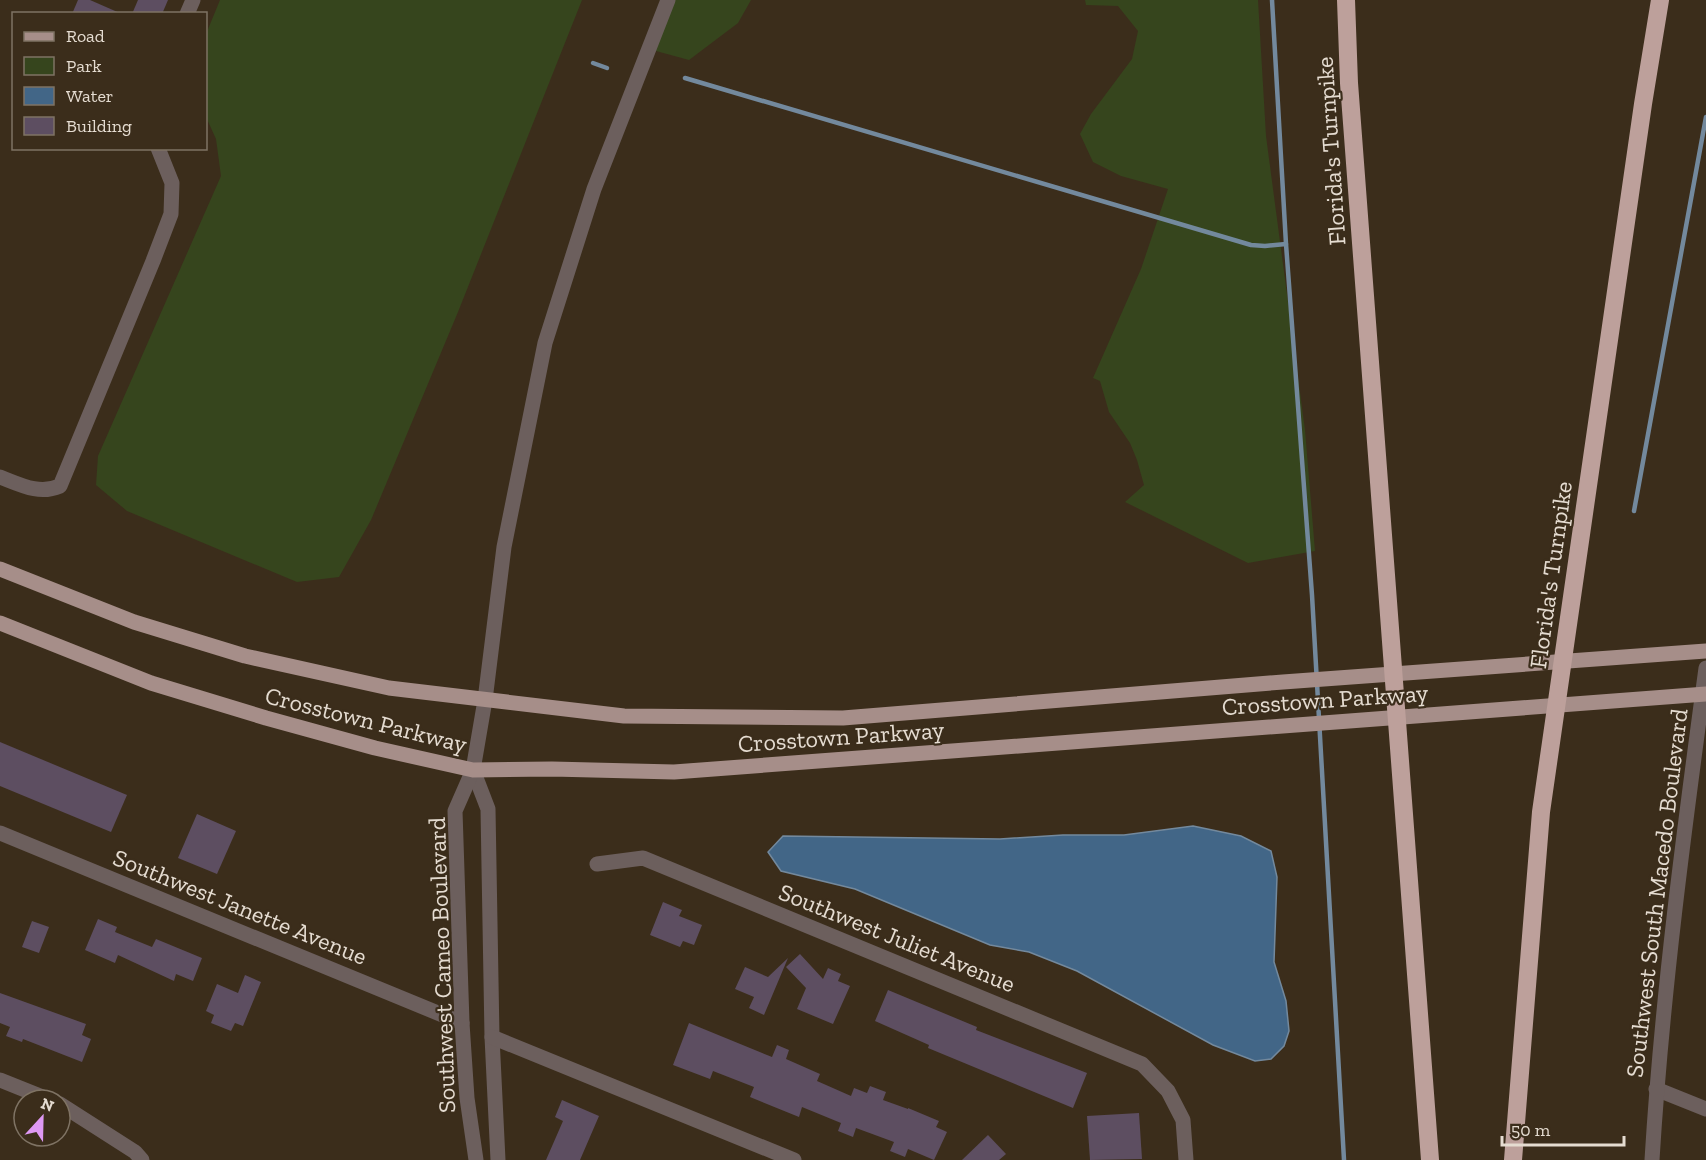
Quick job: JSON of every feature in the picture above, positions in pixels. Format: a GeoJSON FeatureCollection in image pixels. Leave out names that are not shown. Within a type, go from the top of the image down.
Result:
{"type":"FeatureCollection","features":[{"type":"Feature","properties":{"kind":"highway","name":"Florida's Turnpike"},"geometry":{"type":"LineString","coordinates":[[1346,0],[1353,131],[1430,1160]]}},
{"type":"Feature","properties":{"kind":"highway","name":"Florida's Turnpike"},"geometry":{"type":"LineString","coordinates":[[1513,1160],[1541,812],[1642,104],[1660,0]]}},
{"type":"Feature","properties":{"kind":"main road","name":"Crosstown Parkway"},"geometry":{"type":"LineString","coordinates":[[0,569],[134,622],[245,656],[389,688],[624,716],[843,718],[1283,682],[1706,651]]}},
{"type":"Feature","properties":{"kind":"main road","name":"Crosstown Parkway"},"geometry":{"type":"LineString","coordinates":[[0,623],[151,683],[342,739],[473,771],[552,769],[674,772],[1706,694]]}},
{"type":"Feature","properties":{"kind":"street","name":"Southwest Cameo Boulevard"},"geometry":{"type":"LineString","coordinates":[[476,1160],[467,1098],[462,1023],[455,810],[473,771],[485,700],[504,547],[545,343],[594,189],[668,0]]}},
{"type":"Feature","properties":{"kind":"street"},"geometry":{"type":"LineString","coordinates":[[0,477],[29,489],[48,491],[60,486],[171,214],[172,183],[159,150]]}},
{"type":"Feature","properties":{"kind":"street","name":"Southwest South Macedo Boulevard"},"geometry":{"type":"LineString","coordinates":[[1652,1160],[1656,1089],[1683,835],[1706,668]]}},
{"type":"Feature","properties":{"kind":"street","name":"Southwest Cameo Boulevard"},"geometry":{"type":"LineString","coordinates":[[473,771],[488,809],[492,1037],[498,1160]]}},
{"type":"Feature","properties":{"kind":"street","name":"Southwest Janette Avenue"},"geometry":{"type":"LineString","coordinates":[[0,833],[462,1023]]}},
{"type":"Feature","properties":{"kind":"street","name":"Southwest Juliet Avenue"},"geometry":{"type":"LineString","coordinates":[[597,864],[643,858],[1142,1064],[1168,1091],[1183,1120],[1186,1160]]}},
{"type":"Feature","properties":{"kind":"street"},"geometry":{"type":"LineString","coordinates":[[492,1037],[772,1156],[794,1160]]}},
{"type":"Feature","properties":{"kind":"street"},"geometry":{"type":"LineString","coordinates":[[0,1080],[20,1088]]}},
{"type":"Feature","properties":{"kind":"street"},"geometry":{"type":"LineString","coordinates":[[1656,1089],[1706,1109]]}},
{"type":"Feature","properties":{"kind":"street"},"geometry":{"type":"LineString","coordinates":[[72,1112],[135,1152],[142,1160]]}},
{"type":"Feature","properties":{"kind":"green space"},"geometry":{"type":"Polygon","coordinates":[[[220,0],[582,0],[458,312],[371,520],[339,577],[297,582],[127,511],[96,485],[98,456],[221,176],[216,139],[207,119],[207,32],[220,0]]]}},
{"type":"Feature","properties":{"kind":"green space"},"geometry":{"type":"Polygon","coordinates":[[[663,0],[751,0],[738,23],[689,60],[645,48],[663,0]]]}},
{"type":"Feature","properties":{"kind":"green space"},"geometry":{"type":"Polygon","coordinates":[[[1085,0],[1258,0],[1266,136],[1305,430],[1315,551],[1248,563],[1125,502],[1144,485],[1130,443],[1109,412],[1100,381],[1093,378],[1141,269],[1168,189],[1121,176],[1093,162],[1080,134],[1091,114],[1132,59],[1138,31],[1118,6],[1086,5],[1085,0]]]}},
{"type":"Feature","properties":{"kind":"water"},"geometry":{"type":"Polygon","coordinates":[[[1193,826],[1241,836],[1271,851],[1277,877],[1274,962],[1286,1001],[1289,1031],[1284,1046],[1271,1059],[1255,1061],[1213,1045],[1077,971],[1029,952],[990,945],[855,889],[781,871],[768,852],[783,836],[1000,839],[1063,835],[1124,835],[1193,826]]]}},
{"type":"Feature","properties":{"kind":"building"},"geometry":{"type":"Polygon","coordinates":[[[78,0],[90,0],[117,12],[73,12],[78,0]]]}},
{"type":"Feature","properties":{"kind":"building"},"geometry":{"type":"Polygon","coordinates":[[[138,0],[168,0],[163,12],[133,12],[138,0]]]}},
{"type":"Feature","properties":{"kind":"building"},"geometry":{"type":"Polygon","coordinates":[[[0,742],[127,795],[111,832],[0,786],[0,742]]]}},
{"type":"Feature","properties":{"kind":"building"},"geometry":{"type":"Polygon","coordinates":[[[197,814],[236,831],[217,874],[178,858],[197,814]]]}},
{"type":"Feature","properties":{"kind":"building"},"geometry":{"type":"Polygon","coordinates":[[[663,902],[682,910],[679,916],[702,925],[694,945],[683,941],[680,947],[650,935],[663,902]]]}},
{"type":"Feature","properties":{"kind":"building"},"geometry":{"type":"Polygon","coordinates":[[[98,919],[117,927],[115,932],[152,947],[156,939],[202,958],[193,981],[176,974],[174,981],[118,955],[115,963],[85,950],[98,919]]]}},
{"type":"Feature","properties":{"kind":"building"},"geometry":{"type":"Polygon","coordinates":[[[32,921],[49,927],[39,953],[22,947],[32,921]]]}},
{"type":"Feature","properties":{"kind":"building"},"geometry":{"type":"Polygon","coordinates":[[[800,954],[823,979],[828,968],[841,974],[838,981],[850,986],[833,1024],[797,1009],[806,988],[786,967],[800,954]]]}},
{"type":"Feature","properties":{"kind":"building"},"geometry":{"type":"Polygon","coordinates":[[[788,958],[764,1015],[749,1008],[754,997],[735,989],[745,967],[768,977],[788,958]]]}},
{"type":"Feature","properties":{"kind":"building"},"geometry":{"type":"Polygon","coordinates":[[[245,975],[261,982],[243,1026],[235,1023],[231,1031],[211,1023],[214,1015],[206,1011],[217,984],[238,993],[245,975]]]}},
{"type":"Feature","properties":{"kind":"building"},"geometry":{"type":"Polygon","coordinates":[[[888,990],[977,1027],[976,1030],[1087,1073],[1073,1108],[928,1048],[929,1045],[875,1021],[888,990]]]}},
{"type":"Feature","properties":{"kind":"building"},"geometry":{"type":"Polygon","coordinates":[[[0,993],[86,1024],[82,1035],[91,1039],[82,1062],[23,1039],[22,1042],[6,1036],[10,1027],[0,1023],[0,993]]]}},
{"type":"Feature","properties":{"kind":"building"},"geometry":{"type":"Polygon","coordinates":[[[689,1023],[772,1057],[777,1045],[789,1050],[786,1059],[820,1074],[817,1081],[851,1096],[854,1088],[867,1093],[870,1086],[886,1092],[883,1100],[939,1121],[936,1127],[947,1132],[934,1160],[908,1149],[905,1157],[890,1151],[894,1142],[856,1128],[853,1137],[838,1131],[841,1123],[802,1107],[799,1117],[750,1097],[754,1087],[713,1071],[710,1079],[673,1065],[689,1023]]]}},
{"type":"Feature","properties":{"kind":"building"},"geometry":{"type":"Polygon","coordinates":[[[562,1100],[599,1116],[580,1160],[546,1160],[563,1121],[555,1117],[562,1100]]]}},
{"type":"Feature","properties":{"kind":"building"},"geometry":{"type":"Polygon","coordinates":[[[1139,1113],[1142,1159],[1090,1160],[1087,1116],[1139,1113]]]}},
{"type":"Feature","properties":{"kind":"building"},"geometry":{"type":"Polygon","coordinates":[[[988,1135],[1006,1154],[999,1160],[962,1160],[988,1135]]]}},
{"type":"Feature","properties":{"kind":"waterway"},"geometry":{"type":"LineString","coordinates":[[1272,0],[1286,244],[1312,595],[1344,1160]]}},
{"type":"Feature","properties":{"kind":"waterway"},"geometry":{"type":"LineString","coordinates":[[593,63],[607,68]]}},
{"type":"Feature","properties":{"kind":"waterway"},"geometry":{"type":"LineString","coordinates":[[685,78],[1251,245],[1286,244]]}},
{"type":"Feature","properties":{"kind":"waterway"},"geometry":{"type":"LineString","coordinates":[[1634,511],[1706,117]]}}]}
